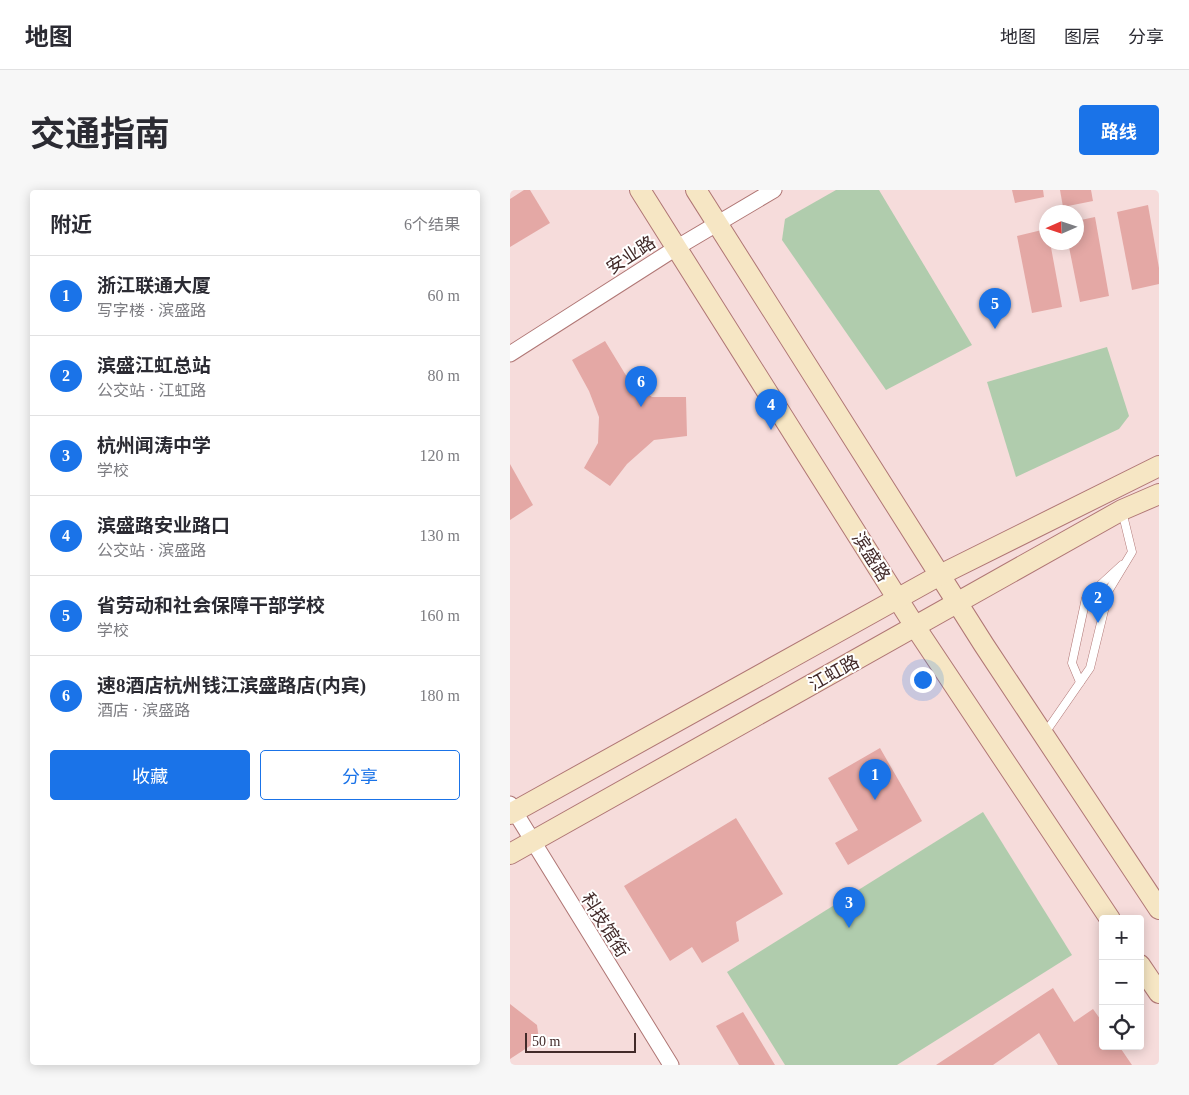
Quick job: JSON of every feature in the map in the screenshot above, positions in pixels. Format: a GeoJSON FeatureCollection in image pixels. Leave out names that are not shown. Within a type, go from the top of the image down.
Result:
{"type":"FeatureCollection","features":[{"type":"Feature","properties":{"kind":"main road","name":"滨盛路"},"geometry":{"type":"LineString","coordinates":[[640,190],[916,628],[1107,915]]}},
{"type":"Feature","properties":{"kind":"main road"},"geometry":{"type":"LineString","coordinates":[[696,190],[958,604],[1159,909]]}},
{"type":"Feature","properties":{"kind":"main road","name":"江虹路"},"geometry":{"type":"LineString","coordinates":[[511,810],[940,575],[1159,466]]}},
{"type":"Feature","properties":{"kind":"main road","name":"江虹路"},"geometry":{"type":"LineString","coordinates":[[510,854],[916,628],[1122,510],[1159,494]]}},
{"type":"Feature","properties":{"kind":"main road"},"geometry":{"type":"LineString","coordinates":[[1144,971],[1159,993]]}},
{"type":"Feature","properties":{"kind":"street","name":"安业路"},"geometry":{"type":"LineString","coordinates":[[510,354],[717,222],[774,190]]}},
{"type":"Feature","properties":{"kind":"street","name":"科技馆街"},"geometry":{"type":"LineString","coordinates":[[511,810],[671,1065]]}},
{"type":"Feature","properties":{"kind":"lane"},"geometry":{"type":"LineString","coordinates":[[1044,735],[1090,668],[1109,590],[1132,552],[1122,510]]}},
{"type":"Feature","properties":{"kind":"lane"},"geometry":{"type":"LineString","coordinates":[[1080,682],[1072,663],[1086,598],[1129,559]]}},
{"type":"Feature","properties":{"kind":"green space"},"geometry":{"type":"Polygon","coordinates":[[[836,190],[879,190],[972,345],[886,390],[782,240],[785,219],[836,190]]]}},
{"type":"Feature","properties":{"kind":"green space"},"geometry":{"type":"Polygon","coordinates":[[[1107,347],[1129,416],[1119,429],[1016,477],[987,382],[1107,347]]]}},
{"type":"Feature","properties":{"kind":"green space"},"geometry":{"type":"Polygon","coordinates":[[[983,812],[1072,955],[897,1065],[785,1065],[727,972],[983,812]]]}},
{"type":"Feature","properties":{"kind":"building"},"geometry":{"type":"Polygon","coordinates":[[[524,190],[530,190],[550,223],[510,247],[510,199],[524,190]]]}},
{"type":"Feature","properties":{"kind":"building"},"geometry":{"type":"Polygon","coordinates":[[[1012,190],[1043,190],[1044,197],[1015,203],[1012,190]]]}},
{"type":"Feature","properties":{"kind":"building"},"geometry":{"type":"Polygon","coordinates":[[[1060,190],[1091,190],[1093,201],[1063,205],[1060,190]]]}},
{"type":"Feature","properties":{"kind":"building"},"geometry":{"type":"Polygon","coordinates":[[[1148,205],[1159,268],[1159,284],[1132,290],[1117,212],[1148,205]]]}},
{"type":"Feature","properties":{"kind":"building"},"geometry":{"type":"Polygon","coordinates":[[[1095,217],[1109,296],[1080,302],[1070,250],[1084,250],[1084,219],[1095,217]]]}},
{"type":"Feature","properties":{"kind":"building"},"geometry":{"type":"Polygon","coordinates":[[[1039,231],[1039,250],[1051,250],[1062,307],[1032,313],[1017,236],[1039,231]]]}},
{"type":"Feature","properties":{"kind":"building"},"geometry":{"type":"Polygon","coordinates":[[[605,341],[630,382],[652,397],[686,397],[687,436],[654,440],[627,464],[610,486],[584,468],[598,443],[599,417],[589,391],[572,360],[605,341]]]}},
{"type":"Feature","properties":{"kind":"building"},"geometry":{"type":"Polygon","coordinates":[[[510,464],[533,505],[510,520],[510,464]]]}},
{"type":"Feature","properties":{"kind":"building"},"geometry":{"type":"Polygon","coordinates":[[[880,748],[922,821],[848,865],[835,843],[858,830],[828,778],[880,748]]]}},
{"type":"Feature","properties":{"kind":"building"},"geometry":{"type":"Polygon","coordinates":[[[736,818],[783,894],[736,922],[739,941],[702,963],[692,947],[670,961],[624,886],[736,818]]]}},
{"type":"Feature","properties":{"kind":"building"},"geometry":{"type":"Polygon","coordinates":[[[1053,988],[1074,1022],[1093,1009],[1099,1017],[1099,1050],[1122,1050],[1132,1065],[1058,1065],[1039,1033],[993,1065],[936,1065],[1053,988]]]}},
{"type":"Feature","properties":{"kind":"building"},"geometry":{"type":"Polygon","coordinates":[[[510,1004],[537,1025],[539,1040],[510,1059],[510,1004]]]}},
{"type":"Feature","properties":{"kind":"building"},"geometry":{"type":"Polygon","coordinates":[[[743,1012],[775,1065],[739,1065],[716,1026],[743,1012]]]}},
{"type":"Feature","properties":{"kind":"place","name":"省劳动和社会保障干部学校"},"geometry":{"type":"Point","coordinates":[995,329]}},
{"type":"Feature","properties":{"kind":"place","name":"速8酒店杭州钱江滨盛路店(内宾)"},"geometry":{"type":"Point","coordinates":[641,407]}},
{"type":"Feature","properties":{"kind":"place","name":"滨盛路安业路口"},"geometry":{"type":"Point","coordinates":[771,430]}},
{"type":"Feature","properties":{"kind":"place","name":"滨盛江虹总站"},"geometry":{"type":"Point","coordinates":[1098,623]}},
{"type":"Feature","properties":{"kind":"place","name":"浙江联通大厦"},"geometry":{"type":"Point","coordinates":[875,800]}},
{"type":"Feature","properties":{"kind":"place","name":"杭州闻涛中学"},"geometry":{"type":"Point","coordinates":[849,928]}}]}
